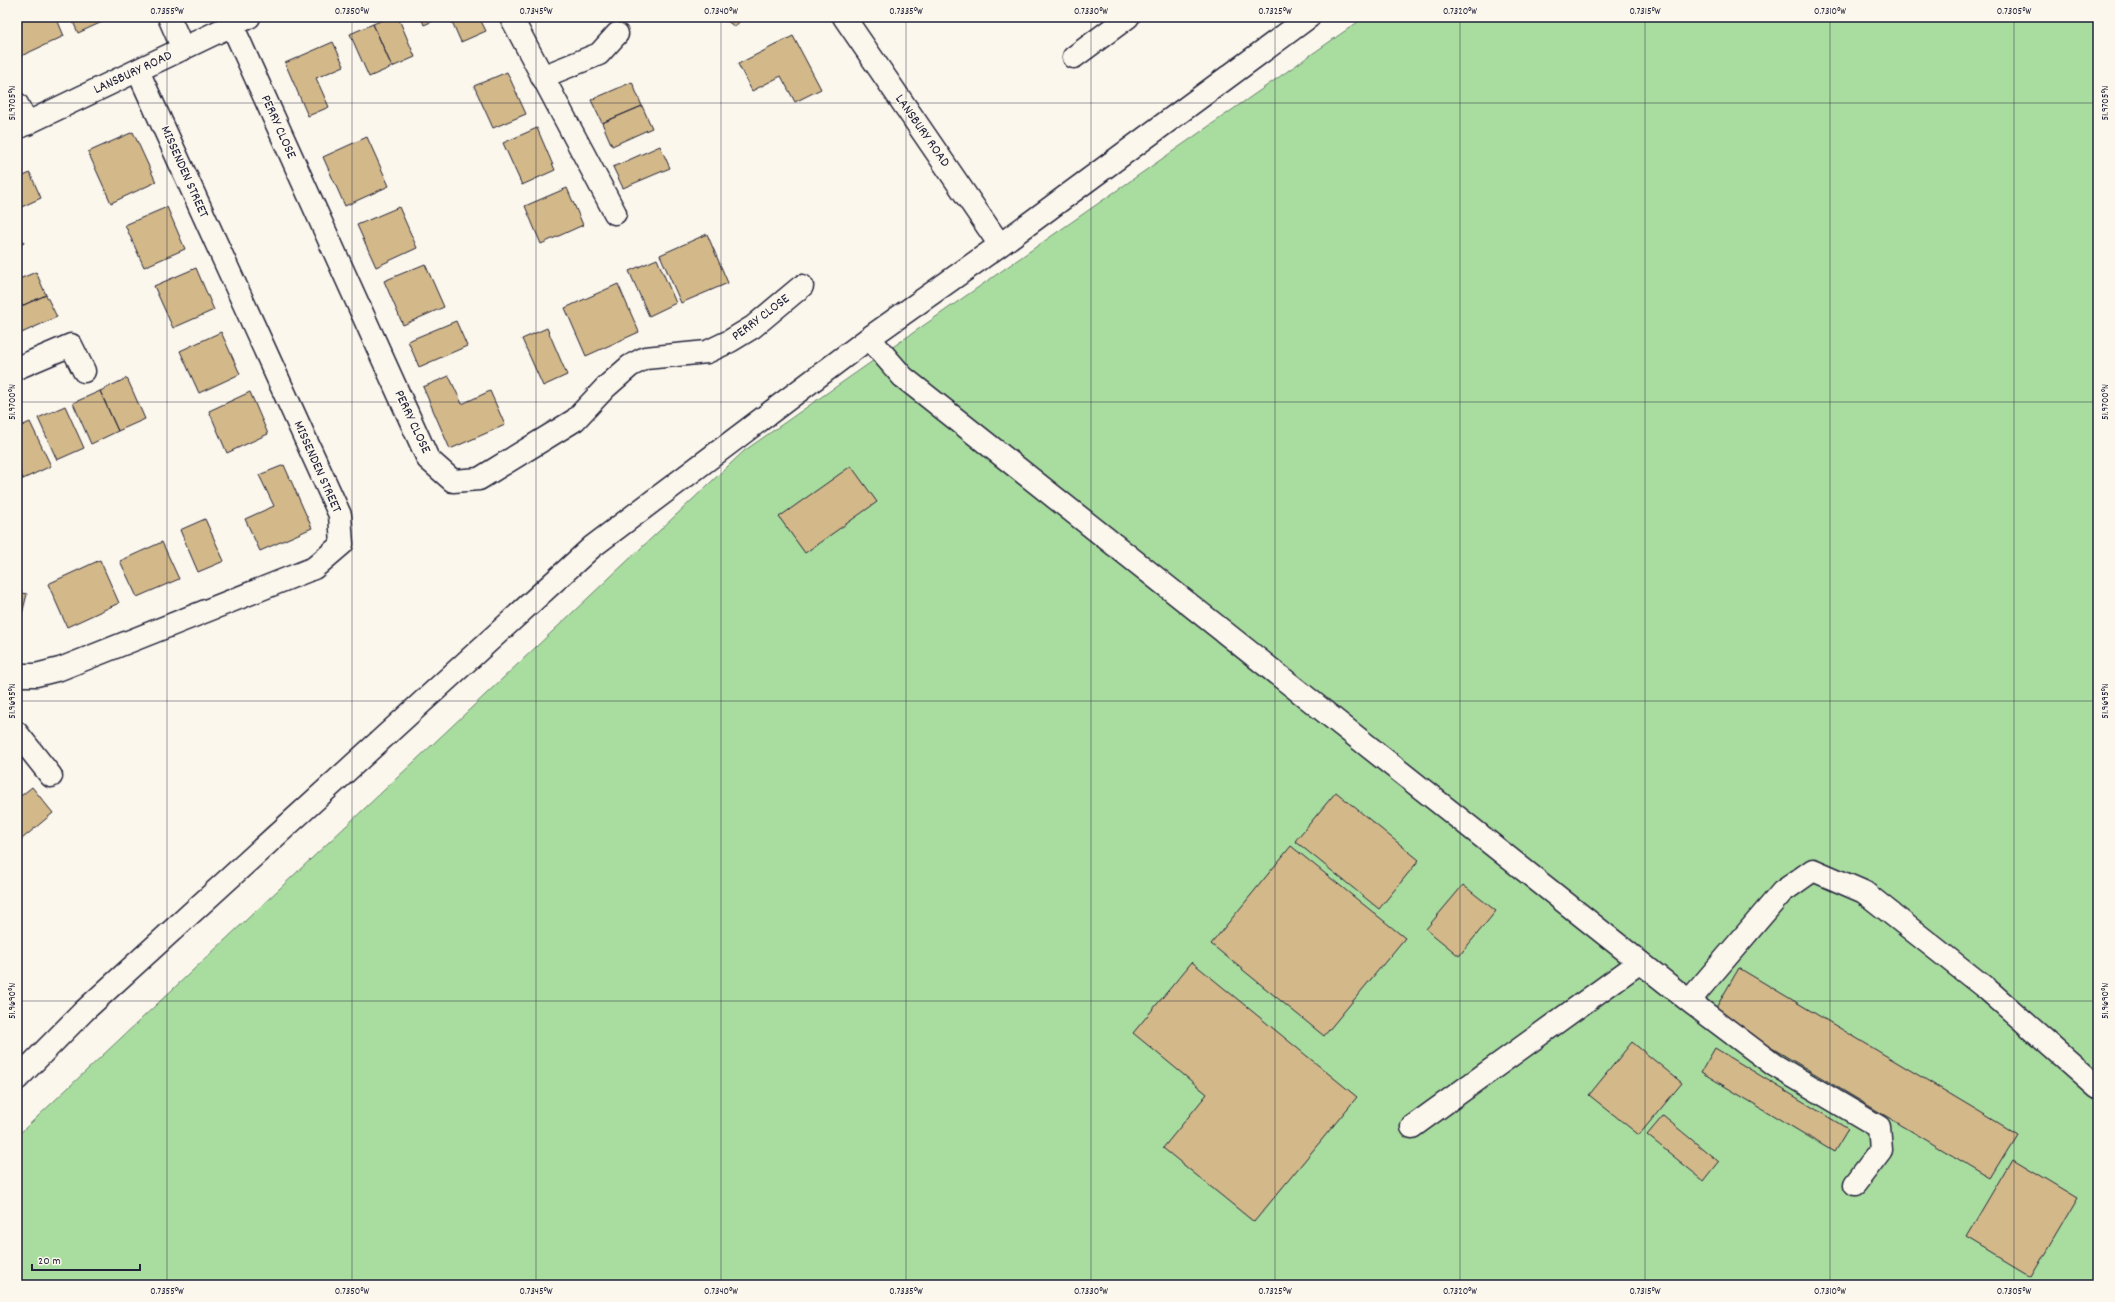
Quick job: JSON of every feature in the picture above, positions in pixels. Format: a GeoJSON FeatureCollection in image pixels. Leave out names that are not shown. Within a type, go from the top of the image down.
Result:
{"type":"FeatureCollection","features":[{"type":"Feature","properties":{"kind":"street"},"geometry":{"type":"LineString","coordinates":[[169,17],[183,49]]}},
{"type":"Feature","properties":{"kind":"street"},"geometry":{"type":"LineString","coordinates":[[511,17],[615,213]]}},
{"type":"Feature","properties":{"kind":"street","name":"LANSBURY ROAD"},"geometry":{"type":"LineString","coordinates":[[844,17],[1000,245]]}},
{"type":"Feature","properties":{"kind":"street"},"geometry":{"type":"LineString","coordinates":[[1074,57],[1128,17]]}},
{"type":"Feature","properties":{"kind":"street"},"geometry":{"type":"LineString","coordinates":[[17,1078],[84,1011],[592,547],[869,338],[1000,245],[1309,17]]}},
{"type":"Feature","properties":{"kind":"street","name":"LANSBURY ROAD"},"geometry":{"type":"LineString","coordinates":[[22,126],[241,21]]}},
{"type":"Feature","properties":{"kind":"street","name":"PERRY CLOSE"},"geometry":{"type":"LineString","coordinates":[[241,21],[428,459],[453,481],[479,479],[575,420],[606,387],[630,366],[645,358],[707,352],[730,341],[753,327],[802,286]]}},
{"type":"Feature","properties":{"kind":"street"},"geometry":{"type":"LineString","coordinates":[[542,77],[599,54],[617,34]]}},
{"type":"Feature","properties":{"kind":"street","name":"MISSENDEN STREET"},"geometry":{"type":"LineString","coordinates":[[17,675],[36,675],[60,669],[314,568],[342,544],[340,515],[138,71]]}},
{"type":"Feature","properties":{"kind":"street"},"geometry":{"type":"LineString","coordinates":[[17,104],[22,126]]}},
{"type":"Feature","properties":{"kind":"street"},"geometry":{"type":"LineString","coordinates":[[869,338],[903,377],[1689,1001],[1774,1065],[1879,1127],[1881,1150],[1855,1184]]}},
{"type":"Feature","properties":{"kind":"street"},"geometry":{"type":"LineString","coordinates":[[17,368],[71,345],[84,371]]}},
{"type":"Feature","properties":{"kind":"street"},"geometry":{"type":"LineString","coordinates":[[17,733],[51,776]]}},
{"type":"Feature","properties":{"kind":"street"},"geometry":{"type":"LineString","coordinates":[[1689,1001],[1782,892],[1813,870],[1864,892],[1988,990],[2098,1087]]}},
{"type":"Feature","properties":{"kind":"street"},"geometry":{"type":"LineString","coordinates":[[1412,1127],[1640,962]]}},
{"type":"Feature","properties":{"kind":"green space"},"geometry":{"type":"Polygon","coordinates":[[[1365,17],[2098,17],[2098,1285],[17,1285],[17,1136],[744,451],[1365,17]]]}},
{"type":"Feature","properties":{"kind":"building"},"geometry":{"type":"Polygon","coordinates":[[[17,17],[56,17],[64,36],[17,58],[17,17]]]}},
{"type":"Feature","properties":{"kind":"building"},"geometry":{"type":"Polygon","coordinates":[[[71,17],[113,17],[78,33],[71,17]]]}},
{"type":"Feature","properties":{"kind":"building"},"geometry":{"type":"Polygon","coordinates":[[[390,17],[398,17],[415,57],[392,67],[373,24],[390,17]]]}},
{"type":"Feature","properties":{"kind":"building"},"geometry":{"type":"Polygon","coordinates":[[[421,17],[442,17],[424,25],[421,17]]]}},
{"type":"Feature","properties":{"kind":"building"},"geometry":{"type":"Polygon","coordinates":[[[450,17],[479,17],[486,31],[461,42],[450,17]]]}},
{"type":"Feature","properties":{"kind":"building"},"geometry":{"type":"Polygon","coordinates":[[[722,17],[743,17],[735,27],[722,17]]]}},
{"type":"Feature","properties":{"kind":"building"},"geometry":{"type":"Polygon","coordinates":[[[373,24],[392,67],[369,77],[350,34],[373,24]]]}},
{"type":"Feature","properties":{"kind":"building"},"geometry":{"type":"Polygon","coordinates":[[[793,36],[821,89],[795,102],[781,76],[752,91],[738,64],[793,36]]]}},
{"type":"Feature","properties":{"kind":"building"},"geometry":{"type":"Polygon","coordinates":[[[333,42],[344,66],[316,78],[329,107],[308,116],[285,63],[333,42]]]}},
{"type":"Feature","properties":{"kind":"building"},"geometry":{"type":"Polygon","coordinates":[[[507,72],[526,114],[493,128],[474,86],[507,72]]]}},
{"type":"Feature","properties":{"kind":"building"},"geometry":{"type":"Polygon","coordinates":[[[632,82],[642,106],[602,123],[591,100],[632,82]]]}},
{"type":"Feature","properties":{"kind":"building"},"geometry":{"type":"Polygon","coordinates":[[[642,106],[652,128],[612,146],[602,123],[642,106]]]}},
{"type":"Feature","properties":{"kind":"building"},"geometry":{"type":"Polygon","coordinates":[[[537,128],[555,170],[522,185],[503,143],[537,128]]]}},
{"type":"Feature","properties":{"kind":"building"},"geometry":{"type":"Polygon","coordinates":[[[133,132],[156,182],[111,203],[88,152],[133,132]]]}},
{"type":"Feature","properties":{"kind":"building"},"geometry":{"type":"Polygon","coordinates":[[[367,137],[389,186],[345,206],[323,157],[367,137]]]}},
{"type":"Feature","properties":{"kind":"building"},"geometry":{"type":"Polygon","coordinates":[[[660,146],[670,168],[623,188],[613,167],[660,146]]]}},
{"type":"Feature","properties":{"kind":"building"},"geometry":{"type":"Polygon","coordinates":[[[30,173],[41,198],[17,209],[17,179],[30,173]]]}},
{"type":"Feature","properties":{"kind":"building"},"geometry":{"type":"Polygon","coordinates":[[[567,188],[583,225],[541,244],[525,206],[567,188]]]}},
{"type":"Feature","properties":{"kind":"building"},"geometry":{"type":"Polygon","coordinates":[[[167,207],[185,249],[144,267],[125,225],[167,207]]]}},
{"type":"Feature","properties":{"kind":"building"},"geometry":{"type":"Polygon","coordinates":[[[399,207],[417,248],[376,267],[357,225],[399,207]]]}},
{"type":"Feature","properties":{"kind":"building"},"geometry":{"type":"Polygon","coordinates":[[[17,227],[24,243],[17,247],[17,227]]]}},
{"type":"Feature","properties":{"kind":"building"},"geometry":{"type":"Polygon","coordinates":[[[707,234],[728,283],[681,303],[660,255],[707,234]]]}},
{"type":"Feature","properties":{"kind":"building"},"geometry":{"type":"Polygon","coordinates":[[[657,259],[676,303],[649,316],[629,271],[657,259]]]}},
{"type":"Feature","properties":{"kind":"building"},"geometry":{"type":"Polygon","coordinates":[[[425,264],[444,307],[403,325],[384,281],[425,264]]]}},
{"type":"Feature","properties":{"kind":"building"},"geometry":{"type":"Polygon","coordinates":[[[196,268],[214,310],[173,328],[154,286],[196,268]]]}},
{"type":"Feature","properties":{"kind":"building"},"geometry":{"type":"Polygon","coordinates":[[[36,272],[46,295],[17,308],[17,280],[36,272]]]}},
{"type":"Feature","properties":{"kind":"building"},"geometry":{"type":"Polygon","coordinates":[[[618,284],[639,332],[586,356],[565,308],[618,284]]]}},
{"type":"Feature","properties":{"kind":"building"},"geometry":{"type":"Polygon","coordinates":[[[46,295],[57,317],[17,335],[17,308],[46,295]]]}},
{"type":"Feature","properties":{"kind":"building"},"geometry":{"type":"Polygon","coordinates":[[[456,321],[467,346],[419,367],[408,341],[456,321]]]}},
{"type":"Feature","properties":{"kind":"building"},"geometry":{"type":"Polygon","coordinates":[[[547,328],[567,375],[543,386],[522,339],[547,328]]]}},
{"type":"Feature","properties":{"kind":"building"},"geometry":{"type":"Polygon","coordinates":[[[221,332],[240,374],[199,393],[180,351],[221,332]]]}},
{"type":"Feature","properties":{"kind":"building"},"geometry":{"type":"Polygon","coordinates":[[[449,376],[462,404],[490,391],[505,425],[450,449],[423,387],[449,376]]]}},
{"type":"Feature","properties":{"kind":"building"},"geometry":{"type":"Polygon","coordinates":[[[127,378],[145,419],[118,431],[100,391],[127,378]]]}},
{"type":"Feature","properties":{"kind":"building"},"geometry":{"type":"Polygon","coordinates":[[[100,391],[118,431],[91,444],[73,403],[100,391]]]}},
{"type":"Feature","properties":{"kind":"building"},"geometry":{"type":"Polygon","coordinates":[[[250,392],[268,434],[227,453],[209,411],[250,392]]]}},
{"type":"Feature","properties":{"kind":"building"},"geometry":{"type":"Polygon","coordinates":[[[65,406],[84,448],[57,460],[38,418],[65,406]]]}},
{"type":"Feature","properties":{"kind":"building"},"geometry":{"type":"Polygon","coordinates":[[[30,422],[51,466],[23,479],[17,465],[17,428],[30,422]]]}},
{"type":"Feature","properties":{"kind":"building"},"geometry":{"type":"Polygon","coordinates":[[[17,465],[23,479],[17,482],[17,465]]]}},
{"type":"Feature","properties":{"kind":"building"},"geometry":{"type":"Polygon","coordinates":[[[284,465],[312,528],[260,551],[245,519],[274,506],[259,475],[284,465]]]}},
{"type":"Feature","properties":{"kind":"building"},"geometry":{"type":"Polygon","coordinates":[[[851,466],[877,502],[805,553],[779,517],[851,466]]]}},
{"type":"Feature","properties":{"kind":"building"},"geometry":{"type":"Polygon","coordinates":[[[205,519],[224,561],[198,572],[180,530],[205,519]]]}},
{"type":"Feature","properties":{"kind":"building"},"geometry":{"type":"Polygon","coordinates":[[[162,542],[179,579],[137,597],[120,561],[162,542]]]}},
{"type":"Feature","properties":{"kind":"building"},"geometry":{"type":"Polygon","coordinates":[[[100,560],[119,603],[67,627],[48,584],[100,560]]]}},
{"type":"Feature","properties":{"kind":"building"},"geometry":{"type":"Polygon","coordinates":[[[17,592],[27,594],[17,634],[17,592]]]}},
{"type":"Feature","properties":{"kind":"building"},"geometry":{"type":"Polygon","coordinates":[[[32,787],[53,813],[17,843],[17,799],[32,787]]]}},
{"type":"Feature","properties":{"kind":"building"},"geometry":{"type":"Polygon","coordinates":[[[1336,792],[1419,860],[1379,909],[1295,841],[1336,792]]]}},
{"type":"Feature","properties":{"kind":"building"},"geometry":{"type":"Polygon","coordinates":[[[1291,846],[1405,938],[1324,1036],[1211,944],[1291,846]]]}},
{"type":"Feature","properties":{"kind":"building"},"geometry":{"type":"Polygon","coordinates":[[[1463,885],[1496,911],[1459,956],[1426,929],[1463,885]]]}},
{"type":"Feature","properties":{"kind":"building"},"geometry":{"type":"Polygon","coordinates":[[[1192,962],[1357,1097],[1254,1222],[1163,1148],[1207,1094],[1133,1033],[1192,962]]]}},
{"type":"Feature","properties":{"kind":"building"},"geometry":{"type":"Polygon","coordinates":[[[1739,968],[2017,1134],[1990,1178],[1713,1013],[1739,968]]]}},
{"type":"Feature","properties":{"kind":"building"},"geometry":{"type":"Polygon","coordinates":[[[1632,1042],[1682,1083],[1639,1135],[1589,1095],[1632,1042]]]}},
{"type":"Feature","properties":{"kind":"building"},"geometry":{"type":"Polygon","coordinates":[[[1715,1048],[1848,1129],[1834,1152],[1701,1072],[1715,1048]]]}},
{"type":"Feature","properties":{"kind":"building"},"geometry":{"type":"Polygon","coordinates":[[[1663,1116],[1719,1162],[1704,1181],[1647,1135],[1663,1116]]]}},
{"type":"Feature","properties":{"kind":"building"},"geometry":{"type":"Polygon","coordinates":[[[2012,1159],[2077,1198],[2031,1276],[1966,1237],[2012,1159]]]}}]}
